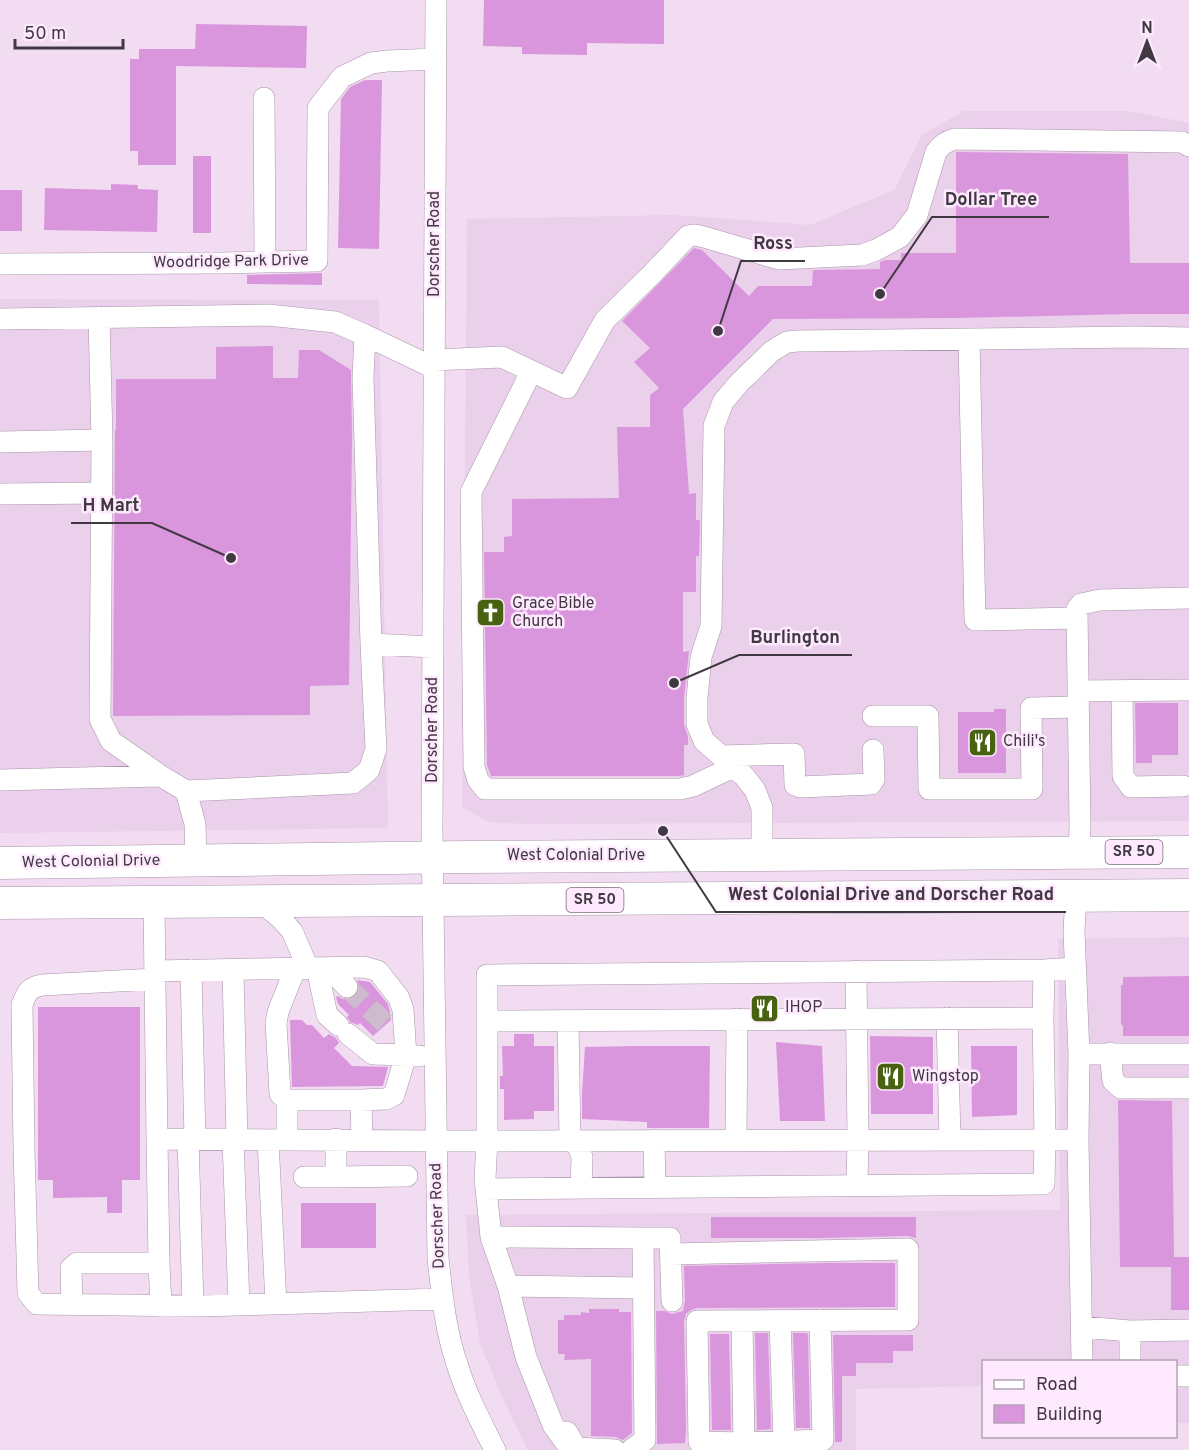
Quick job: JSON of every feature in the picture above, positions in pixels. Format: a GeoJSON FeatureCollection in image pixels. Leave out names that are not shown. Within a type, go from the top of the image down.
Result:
{"type":"FeatureCollection","features":[{"type":"Feature","properties":{"kind":"highway","name":"West Colonial Drive"},"geometry":{"type":"LineString","coordinates":[[0,863],[1189,852]]}},
{"type":"Feature","properties":{"kind":"highway"},"geometry":{"type":"LineString","coordinates":[[1076,896],[1078,853]]}},
{"type":"Feature","properties":{"kind":"highway","name":"SR 50"},"geometry":{"type":"LineString","coordinates":[[0,903],[1189,895]]}},
{"type":"Feature","properties":{"kind":"street","name":"Dorscher Road"},"geometry":{"type":"LineString","coordinates":[[436,0],[433,901],[438,1258],[448,1334],[457,1365],[495,1450]]}},
{"type":"Feature","properties":{"kind":"street","name":"Woodridge Park Drive"},"geometry":{"type":"LineString","coordinates":[[0,264],[317,261],[318,108],[342,77],[371,63],[436,59]]}},
{"type":"Feature","properties":{"kind":"street"},"geometry":{"type":"LineString","coordinates":[[264,98],[265,261]]}},
{"type":"Feature","properties":{"kind":"street"},"geometry":{"type":"LineString","coordinates":[[0,319],[268,315],[335,322],[435,364],[502,357],[567,388],[604,320],[688,236],[704,237],[779,259],[862,255],[900,237],[917,215],[936,153],[939,147],[947,141],[955,139],[1182,142],[1189,146]]}},
{"type":"Feature","properties":{"kind":"street"},"geometry":{"type":"LineString","coordinates":[[99,317],[102,440],[100,719],[111,741],[186,791],[353,783],[369,770],[376,749],[370,644],[363,377],[365,335]]}},
{"type":"Feature","properties":{"kind":"street"},"geometry":{"type":"LineString","coordinates":[[762,855],[762,808],[755,790],[744,776],[704,741],[697,723],[701,657],[711,626],[714,426],[723,402],[772,351],[787,342],[798,340],[1189,338]]}},
{"type":"Feature","properties":{"kind":"street"},"geometry":{"type":"LineString","coordinates":[[969,339],[975,620],[1077,618]]}},
{"type":"Feature","properties":{"kind":"street"},"geometry":{"type":"LineString","coordinates":[[531,372],[471,492],[474,767],[478,780],[485,789],[680,789],[693,786],[727,762],[794,754],[795,785],[800,787],[871,784],[874,779],[873,750]]}},
{"type":"Feature","properties":{"kind":"street"},"geometry":{"type":"LineString","coordinates":[[0,442],[102,440]]}},
{"type":"Feature","properties":{"kind":"street"},"geometry":{"type":"LineString","coordinates":[[0,494],[101,493]]}},
{"type":"Feature","properties":{"kind":"street"},"geometry":{"type":"LineString","coordinates":[[1078,853],[1080,825],[1077,609],[1081,604],[1100,600],[1189,598]]}},
{"type":"Feature","properties":{"kind":"street"},"geometry":{"type":"LineString","coordinates":[[370,644],[433,647]]}},
{"type":"Feature","properties":{"kind":"street"},"geometry":{"type":"LineString","coordinates":[[873,716],[928,716],[929,789],[1032,789],[1031,708],[1122,691],[1189,690]]}},
{"type":"Feature","properties":{"kind":"street"},"geometry":{"type":"LineString","coordinates":[[1122,691],[1123,776],[1131,787],[1183,786]]}},
{"type":"Feature","properties":{"kind":"street"},"geometry":{"type":"LineString","coordinates":[[0,780],[161,776]]}},
{"type":"Feature","properties":{"kind":"street"},"geometry":{"type":"LineString","coordinates":[[186,791],[195,824],[196,861]]}},
{"type":"Feature","properties":{"kind":"street"},"geometry":{"type":"LineString","coordinates":[[1076,896],[1074,931],[1079,1054],[1078,1140],[1082,1360]]}},
{"type":"Feature","properties":{"kind":"street"},"geometry":{"type":"LineString","coordinates":[[261,902],[292,931],[312,968],[327,1015],[343,1030],[374,1054],[405,1047],[435,1057]]}},
{"type":"Feature","properties":{"kind":"street"},"geometry":{"type":"LineString","coordinates":[[154,903],[161,1306]]}},
{"type":"Feature","properties":{"kind":"street"},"geometry":{"type":"LineString","coordinates":[[312,968],[278,1012],[276,1023],[280,1094],[287,1100],[386,1099],[394,1095],[405,1047],[403,1010],[399,998],[378,971],[364,967],[191,970],[42,985],[27,993],[22,1005],[28,1293],[37,1304],[72,1305],[193,1306],[442,1299]]}},
{"type":"Feature","properties":{"kind":"street"},"geometry":{"type":"LineString","coordinates":[[312,968],[347,987]]}},
{"type":"Feature","properties":{"kind":"street"},"geometry":{"type":"LineString","coordinates":[[571,1450],[553,1425],[526,1357],[510,1295],[491,1238],[486,1189],[487,975],[1075,968]]}},
{"type":"Feature","properties":{"kind":"street"},"geometry":{"type":"LineString","coordinates":[[191,970],[193,1306]]}},
{"type":"Feature","properties":{"kind":"street"},"geometry":{"type":"LineString","coordinates":[[233,970],[239,1305]]}},
{"type":"Feature","properties":{"kind":"street"},"geometry":{"type":"LineString","coordinates":[[486,1189],[1044,1184],[1044,970]]}},
{"type":"Feature","properties":{"kind":"street"},"geometry":{"type":"LineString","coordinates":[[856,971],[857,1185]]}},
{"type":"Feature","properties":{"kind":"street"},"geometry":{"type":"LineString","coordinates":[[947,1018],[950,1139]]}},
{"type":"Feature","properties":{"kind":"street"},"geometry":{"type":"LineString","coordinates":[[487,1021],[1043,1018]]}},
{"type":"Feature","properties":{"kind":"street"},"geometry":{"type":"LineString","coordinates":[[736,1140],[737,1019]]}},
{"type":"Feature","properties":{"kind":"street"},"geometry":{"type":"LineString","coordinates":[[568,1021],[570,1140]]}},
{"type":"Feature","properties":{"kind":"street"},"geometry":{"type":"LineString","coordinates":[[386,1024],[405,1047]]}},
{"type":"Feature","properties":{"kind":"street"},"geometry":{"type":"LineString","coordinates":[[1110,1053],[1113,1082],[1121,1088],[1189,1088]]}},
{"type":"Feature","properties":{"kind":"street"},"geometry":{"type":"LineString","coordinates":[[1079,1054],[1189,1054]]}},
{"type":"Feature","properties":{"kind":"street"},"geometry":{"type":"LineString","coordinates":[[276,1304],[278,1140],[287,1100]]}},
{"type":"Feature","properties":{"kind":"street"},"geometry":{"type":"LineString","coordinates":[[361,1100],[362,1140]]}},
{"type":"Feature","properties":{"kind":"street"},"geometry":{"type":"LineString","coordinates":[[157,1139],[1078,1140]]}},
{"type":"Feature","properties":{"kind":"street"},"geometry":{"type":"LineString","coordinates":[[336,1140],[336,1177]]}},
{"type":"Feature","properties":{"kind":"street"},"geometry":{"type":"LineString","coordinates":[[570,1140],[578,1146],[582,1157],[581,1188]]}},
{"type":"Feature","properties":{"kind":"street"},"geometry":{"type":"LineString","coordinates":[[654,1140],[655,1187]]}},
{"type":"Feature","properties":{"kind":"street"},"geometry":{"type":"LineString","coordinates":[[304,1177],[407,1176]]}},
{"type":"Feature","properties":{"kind":"street"},"geometry":{"type":"LineString","coordinates":[[491,1238],[670,1238],[672,1301]]}},
{"type":"Feature","properties":{"kind":"street"},"geometry":{"type":"LineString","coordinates":[[631,1450],[645,1440],[643,1238]]}},
{"type":"Feature","properties":{"kind":"street"},"geometry":{"type":"LineString","coordinates":[[671,1254],[908,1249],[908,1320],[820,1320],[697,1321],[699,1442],[824,1440],[820,1320]]}},
{"type":"Feature","properties":{"kind":"street"},"geometry":{"type":"LineString","coordinates":[[72,1305],[71,1268],[77,1263],[159,1263]]}},
{"type":"Feature","properties":{"kind":"street"},"geometry":{"type":"LineString","coordinates":[[510,1295],[642,1288]]}},
{"type":"Feature","properties":{"kind":"street"},"geometry":{"type":"LineString","coordinates":[[510,1295],[560,1421],[576,1448],[615,1450]]}},
{"type":"Feature","properties":{"kind":"street"},"geometry":{"type":"LineString","coordinates":[[742,1321],[744,1443]]}},
{"type":"Feature","properties":{"kind":"street"},"geometry":{"type":"LineString","coordinates":[[780,1321],[784,1441]]}},
{"type":"Feature","properties":{"kind":"street"},"geometry":{"type":"LineString","coordinates":[[1082,1327],[1130,1331],[1189,1330]]}},
{"type":"Feature","properties":{"kind":"street"},"geometry":{"type":"LineString","coordinates":[[1130,1331],[1130,1360]]}},
{"type":"Feature","properties":{"kind":"shaded area"},"geometry":{"type":"Polygon","coordinates":[[[964,111],[1128,111],[1189,123],[1189,821],[524,824],[489,822],[462,807],[467,219],[674,215],[810,225],[894,190],[922,135],[964,111]]]}},
{"type":"Feature","properties":{"kind":"shaded area"},"geometry":{"type":"Polygon","coordinates":[[[0,299],[379,300],[388,828],[0,833],[0,299]]]}},
{"type":"Feature","properties":{"kind":"shaded area"},"geometry":{"type":"Polygon","coordinates":[[[1189,937],[1189,1423],[1177,1423],[1177,1360],[982,1360],[982,1386],[856,1389],[856,1450],[528,1450],[480,1344],[469,1276],[466,1215],[1060,1210],[1058,939],[1189,937]]]}},
{"type":"Feature","properties":{"kind":"building"},"geometry":{"type":"Polygon","coordinates":[[[484,0],[664,0],[664,44],[587,43],[587,55],[522,54],[522,47],[483,46],[484,0]]]}},
{"type":"Feature","properties":{"kind":"building"},"geometry":{"type":"Polygon","coordinates":[[[196,24],[307,26],[306,68],[176,66],[176,165],[138,165],[138,151],[130,151],[130,59],[139,59],[139,49],[195,49],[196,24]]]}},
{"type":"Feature","properties":{"kind":"building"},"geometry":{"type":"Polygon","coordinates":[[[365,80],[382,80],[379,249],[338,248],[341,99],[350,87],[365,80]]]}},
{"type":"Feature","properties":{"kind":"building"},"geometry":{"type":"Polygon","coordinates":[[[956,152],[1128,154],[1130,263],[1189,263],[1189,314],[773,319],[683,409],[689,494],[696,493],[696,520],[700,520],[699,556],[696,556],[696,592],[683,592],[683,652],[689,651],[684,698],[684,724],[688,745],[684,745],[684,775],[491,776],[487,765],[484,552],[504,552],[504,537],[512,536],[512,499],[619,498],[617,427],[650,427],[650,395],[659,388],[634,362],[650,348],[622,321],[694,248],[702,250],[749,296],[758,286],[812,286],[813,270],[880,269],[880,262],[901,260],[901,253],[956,253],[956,152]]]}},
{"type":"Feature","properties":{"kind":"building"},"geometry":{"type":"Polygon","coordinates":[[[193,156],[211,156],[211,233],[193,233],[193,156]]]}},
{"type":"Feature","properties":{"kind":"building"},"geometry":{"type":"Polygon","coordinates":[[[111,184],[138,185],[138,189],[158,190],[157,232],[44,230],[45,188],[111,190],[111,184]]]}},
{"type":"Feature","properties":{"kind":"building"},"geometry":{"type":"Polygon","coordinates":[[[0,190],[22,190],[22,231],[0,231],[0,190]]]}},
{"type":"Feature","properties":{"kind":"building"},"geometry":{"type":"Polygon","coordinates":[[[322,273],[322,285],[247,284],[247,275],[322,273]]]}},
{"type":"Feature","properties":{"kind":"building"},"geometry":{"type":"Polygon","coordinates":[[[273,346],[273,378],[298,378],[299,350],[319,350],[351,370],[349,685],[310,686],[310,715],[113,716],[116,379],[216,379],[216,347],[273,346]]]}},
{"type":"Feature","properties":{"kind":"building"},"geometry":{"type":"Polygon","coordinates":[[[1135,703],[1178,703],[1178,755],[1152,755],[1152,763],[1136,763],[1135,703]]]}},
{"type":"Feature","properties":{"kind":"building","name":"Chili's"},"geometry":{"type":"Polygon","coordinates":[[[994,709],[1006,709],[1006,773],[958,773],[958,712],[994,712],[994,709]]]}},
{"type":"Feature","properties":{"kind":"building"},"geometry":{"type":"Polygon","coordinates":[[[1189,976],[1189,1036],[1123,1036],[1121,985],[1123,985],[1123,977],[1189,976]]]}},
{"type":"Feature","properties":{"kind":"building"},"geometry":{"type":"Polygon","coordinates":[[[357,980],[370,982],[388,1004],[391,1020],[373,1036],[360,1023],[358,1025],[350,1022],[347,1017],[349,1015],[338,1004],[336,997],[349,999],[356,996],[359,990],[357,980]]]}},
{"type":"Feature","properties":{"kind":"building"},"geometry":{"type":"Polygon","coordinates":[[[38,1007],[140,1007],[140,1180],[122,1180],[122,1213],[107,1213],[107,1197],[53,1198],[53,1180],[38,1180],[38,1007]]]}},
{"type":"Feature","properties":{"kind":"building"},"geometry":{"type":"Polygon","coordinates":[[[290,1020],[302,1020],[307,1025],[312,1025],[324,1038],[329,1034],[336,1038],[339,1043],[334,1048],[352,1066],[388,1067],[383,1086],[292,1087],[290,1020]]]}},
{"type":"Feature","properties":{"kind":"building"},"geometry":{"type":"Polygon","coordinates":[[[514,1034],[534,1034],[534,1046],[554,1046],[554,1111],[534,1111],[534,1119],[504,1120],[504,1089],[500,1089],[500,1076],[503,1076],[502,1046],[514,1046],[514,1034]]]}},
{"type":"Feature","properties":{"kind":"building"},"geometry":{"type":"Polygon","coordinates":[[[870,1036],[933,1037],[933,1114],[871,1114],[870,1036]]]}},
{"type":"Feature","properties":{"kind":"building"},"geometry":{"type":"Polygon","coordinates":[[[776,1042],[822,1046],[825,1121],[780,1121],[776,1042]]]}},
{"type":"Feature","properties":{"kind":"building"},"geometry":{"type":"Polygon","coordinates":[[[710,1046],[709,1128],[647,1128],[647,1122],[582,1119],[585,1047],[710,1046]]]}},
{"type":"Feature","properties":{"kind":"building"},"geometry":{"type":"Polygon","coordinates":[[[971,1046],[1017,1046],[1017,1115],[972,1117],[971,1046]]]}},
{"type":"Feature","properties":{"kind":"building"},"geometry":{"type":"Polygon","coordinates":[[[1118,1100],[1172,1101],[1174,1257],[1189,1257],[1189,1310],[1171,1310],[1171,1267],[1120,1267],[1118,1100]]]}},
{"type":"Feature","properties":{"kind":"building"},"geometry":{"type":"Polygon","coordinates":[[[301,1203],[376,1203],[376,1248],[301,1248],[301,1203]]]}},
{"type":"Feature","properties":{"kind":"building"},"geometry":{"type":"Polygon","coordinates":[[[711,1217],[916,1217],[916,1238],[908,1236],[711,1238],[711,1217]]]}},
{"type":"Feature","properties":{"kind":"building"},"geometry":{"type":"Polygon","coordinates":[[[895,1263],[895,1307],[697,1308],[691,1310],[686,1314],[684,1321],[685,1443],[657,1444],[656,1311],[672,1314],[683,1311],[684,1266],[895,1263]]]}},
{"type":"Feature","properties":{"kind":"building"},"geometry":{"type":"Polygon","coordinates":[[[589,1309],[619,1309],[619,1312],[631,1312],[632,1433],[623,1440],[616,1437],[591,1436],[591,1359],[564,1360],[565,1354],[558,1354],[558,1320],[564,1320],[564,1315],[589,1313],[589,1309]]]}},
{"type":"Feature","properties":{"kind":"building"},"geometry":{"type":"Polygon","coordinates":[[[755,1333],[768,1333],[771,1429],[757,1430],[755,1333]]]}},
{"type":"Feature","properties":{"kind":"building"},"geometry":{"type":"Polygon","coordinates":[[[793,1333],[807,1333],[808,1335],[810,1428],[796,1428],[793,1333]]]}},
{"type":"Feature","properties":{"kind":"building"},"geometry":{"type":"Polygon","coordinates":[[[710,1334],[729,1334],[731,1430],[712,1430],[710,1334]]]}},
{"type":"Feature","properties":{"kind":"building"},"geometry":{"type":"Polygon","coordinates":[[[833,1335],[913,1335],[913,1351],[893,1351],[893,1363],[856,1363],[856,1376],[842,1376],[842,1442],[835,1442],[833,1335]]]}},
{"type":"Feature","properties":{"kind":"tunnel"},"geometry":{"type":"LineString","coordinates":[[347,987],[386,1024]]}},
{"type":"Feature","properties":{"kind":"place","name":"Dollar Tree"},"geometry":{"type":"Point","coordinates":[880,294]}},
{"type":"Feature","properties":{"kind":"place","name":"Ross"},"geometry":{"type":"Point","coordinates":[718,331]}},
{"type":"Feature","properties":{"kind":"place","name":"H Mart"},"geometry":{"type":"Point","coordinates":[231,558]}},
{"type":"Feature","properties":{"kind":"place","name":"Grace Bible Church"},"geometry":{"type":"Point","coordinates":[491,613]}},
{"type":"Feature","properties":{"kind":"place","name":"Burlington"},"geometry":{"type":"Point","coordinates":[674,683]}},
{"type":"Feature","properties":{"kind":"place","name":"Chili's"},"geometry":{"type":"Point","coordinates":[982,742]}},
{"type":"Feature","properties":{"kind":"place","name":"West Colonial Drive and Dorscher Road"},"geometry":{"type":"Point","coordinates":[663,831]}},
{"type":"Feature","properties":{"kind":"place","name":"IHOP"},"geometry":{"type":"Point","coordinates":[764,1008]}},
{"type":"Feature","properties":{"kind":"place","name":"Wingstop"},"geometry":{"type":"Point","coordinates":[891,1077]}}]}
